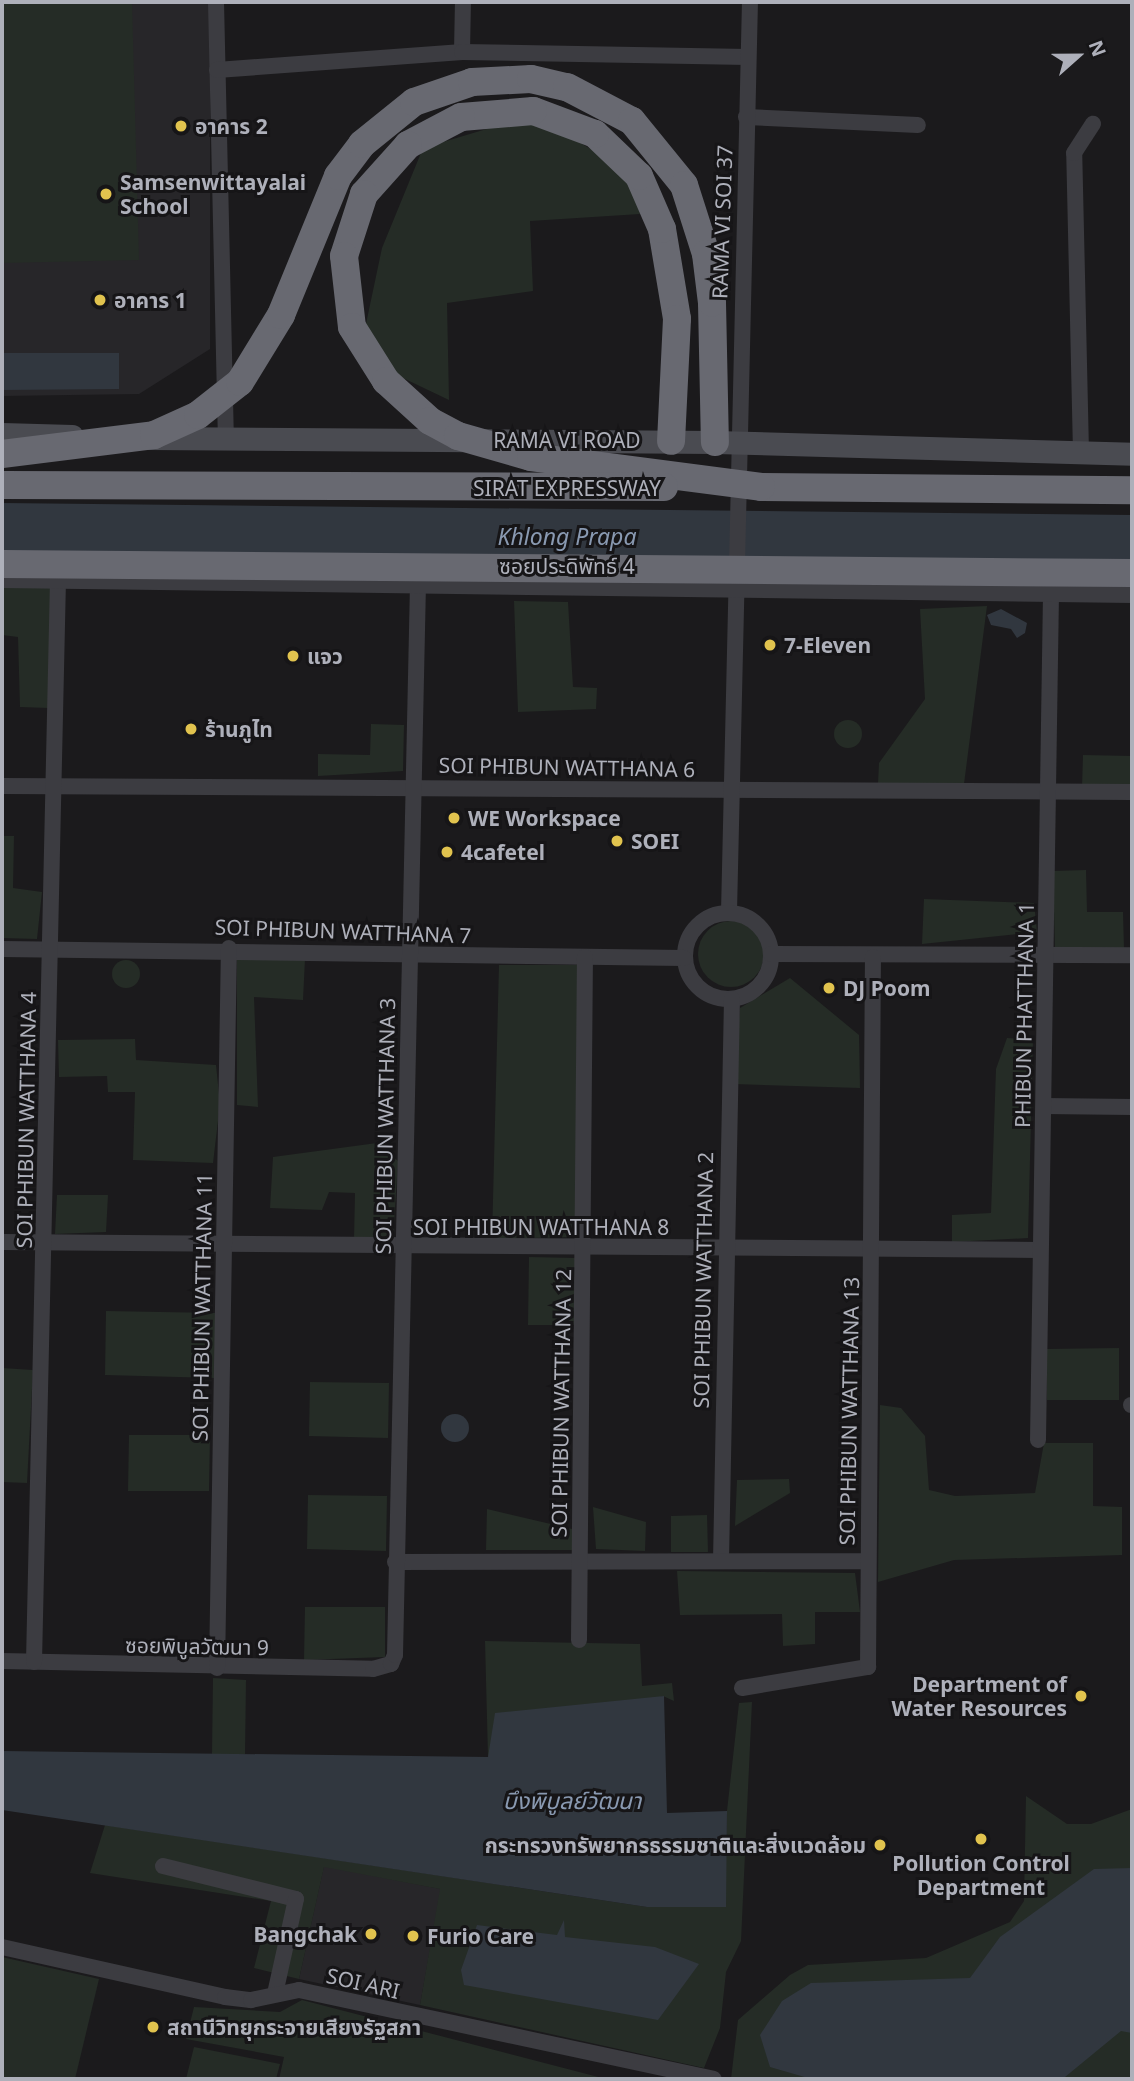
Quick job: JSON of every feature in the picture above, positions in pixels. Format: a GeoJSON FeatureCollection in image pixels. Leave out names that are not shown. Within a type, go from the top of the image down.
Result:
{"type":"FeatureCollection","features":[{"type":"Feature","properties":{"kind":"highway"},"geometry":{"type":"LineString","coordinates":[[2,454],[154,435],[219,399],[240,382],[270,337],[338,176],[362,144],[414,102],[472,82],[531,79],[567,86],[632,121],[684,185],[706,254],[729,443]]}},
{"type":"Feature","properties":{"kind":"highway"},"geometry":{"type":"LineString","coordinates":[[671,441],[677,319],[662,229],[639,176],[595,134],[533,111],[461,117],[408,145],[364,194],[344,256],[352,327],[386,382],[430,421],[458,436],[531,457],[751,478]]}},
{"type":"Feature","properties":{"kind":"highway","name":"SIRAT EXPRESSWAY"},"geometry":{"type":"LineString","coordinates":[[2,485],[751,478],[1132,490]]}},
{"type":"Feature","properties":{"kind":"highway"},"geometry":{"type":"LineString","coordinates":[[2,564],[1132,573]]}},
{"type":"Feature","properties":{"kind":"main road","name":"RAMA VI ROAD"},"geometry":{"type":"LineString","coordinates":[[2,434],[226,440],[671,441],[1132,454]]}},
{"type":"Feature","properties":{"kind":"street"},"geometry":{"type":"LineString","coordinates":[[216,2],[226,440]]}},
{"type":"Feature","properties":{"kind":"street"},"geometry":{"type":"LineString","coordinates":[[462,52],[463,2]]}},
{"type":"Feature","properties":{"kind":"street","name":"RAMA VI SOI 37"},"geometry":{"type":"LineString","coordinates":[[729,912],[736,581],[751,478],[729,443],[750,2]]}},
{"type":"Feature","properties":{"kind":"street"},"geometry":{"type":"LineString","coordinates":[[217,70],[462,52],[748,57]]}},
{"type":"Feature","properties":{"kind":"street"},"geometry":{"type":"LineString","coordinates":[[746,117],[918,125]]}},
{"type":"Feature","properties":{"kind":"street"},"geometry":{"type":"LineString","coordinates":[[1082,452],[1074,153],[1093,124]]}},
{"type":"Feature","properties":{"kind":"street","name":"ซอยประดิพัทธ์ 4"},"geometry":{"type":"LineString","coordinates":[[2,578],[418,588],[736,581],[1132,593]]}},
{"type":"Feature","properties":{"kind":"street","name":"SOI PHIBUN WATTHANA 4"},"geometry":{"type":"LineString","coordinates":[[34,1662],[58,579]]}},
{"type":"Feature","properties":{"kind":"street","name":"SOI PHIBUN WATTHANA 3"},"geometry":{"type":"LineString","coordinates":[[391,1664],[404,1248],[418,588]]}},
{"type":"Feature","properties":{"kind":"street","name":"PHIBUN PHATTHANA 1"},"geometry":{"type":"LineString","coordinates":[[1038,1440],[1051,592]]}},
{"type":"Feature","properties":{"kind":"street","name":"SOI PHIBUN WATTHANA 6"},"geometry":{"type":"LineString","coordinates":[[2,786],[1132,792]]}},
{"type":"Feature","properties":{"kind":"street"},"geometry":{"type":"LineString","coordinates":[[729,912],[763,930],[771,954],[757,989],[732,999],[695,985],[684,958],[697,925],[729,912]]}},
{"type":"Feature","properties":{"kind":"street","name":"SOI PHIBUN WATTHANA 7"},"geometry":{"type":"LineString","coordinates":[[2,949],[229,948],[684,958]]}},
{"type":"Feature","properties":{"kind":"street","name":"SOI PHIBUN WATTHANA 11"},"geometry":{"type":"LineString","coordinates":[[217,1668],[229,948]]}},
{"type":"Feature","properties":{"kind":"street"},"geometry":{"type":"LineString","coordinates":[[771,954],[873,957],[1132,955]]}},
{"type":"Feature","properties":{"kind":"street","name":"SOI PHIBUN WATTHANA 12"},"geometry":{"type":"LineString","coordinates":[[579,1640],[585,957]]}},
{"type":"Feature","properties":{"kind":"street","name":"SOI PHIBUN WATTHANA 13"},"geometry":{"type":"LineString","coordinates":[[395,1562],[867,1561],[873,957]]}},
{"type":"Feature","properties":{"kind":"street","name":"SOI PHIBUN WATTHANA 2"},"geometry":{"type":"LineString","coordinates":[[721,1562],[725,1247],[732,999]]}},
{"type":"Feature","properties":{"kind":"street"},"geometry":{"type":"LineString","coordinates":[[1044,1106],[1132,1107]]}},
{"type":"Feature","properties":{"kind":"street","name":"SOI PHIBUN WATTHANA 8"},"geometry":{"type":"LineString","coordinates":[[2,1242],[404,1248],[1039,1250]]}},
{"type":"Feature","properties":{"kind":"street"},"geometry":{"type":"LineString","coordinates":[[742,1688],[865,1671],[867,1561]]}},
{"type":"Feature","properties":{"kind":"street","name":"ซอยพิบูลวัฒนา 9"},"geometry":{"type":"LineString","coordinates":[[2,1661],[217,1668],[391,1664]]}},
{"type":"Feature","properties":{"kind":"street"},"geometry":{"type":"LineString","coordinates":[[163,1866],[296,1899],[275,1994]]}},
{"type":"Feature","properties":{"kind":"street","name":"SOI ARI"},"geometry":{"type":"LineString","coordinates":[[2,1947],[225,1997],[251,2000],[299,1990],[714,2079]]}},
{"type":"Feature","properties":{"kind":"shaded area","name":"Samsenwittayalai School"},"geometry":{"type":"Polygon","coordinates":[[[2,2],[210,2],[210,349],[139,394],[2,396],[2,2]]]}},
{"type":"Feature","properties":{"kind":"shaded area"},"geometry":{"type":"Polygon","coordinates":[[[2,2],[132,2],[139,260],[2,263],[2,2]]]}},
{"type":"Feature","properties":{"kind":"shaded area"},"geometry":{"type":"Polygon","coordinates":[[[510,122],[553,127],[606,158],[632,181],[640,214],[530,221],[533,291],[447,303],[449,400],[359,357],[382,248],[423,148],[510,122]]]}},
{"type":"Feature","properties":{"kind":"shaded area"},"geometry":{"type":"Polygon","coordinates":[[[2,588],[51,588],[49,708],[20,707],[18,637],[2,635],[2,588]]]}},
{"type":"Feature","properties":{"kind":"shaded area"},"geometry":{"type":"Polygon","coordinates":[[[514,601],[568,602],[573,687],[597,688],[596,709],[518,712],[514,601]]]}},
{"type":"Feature","properties":{"kind":"shaded area"},"geometry":{"type":"Polygon","coordinates":[[[987,606],[964,784],[878,784],[879,763],[925,699],[920,609],[987,606]]]}},
{"type":"Feature","properties":{"kind":"shaded area"},"geometry":{"type":"Polygon","coordinates":[[[848,720],[858,724],[862,734],[858,744],[848,748],[838,744],[834,734],[838,724],[848,720]]]}},
{"type":"Feature","properties":{"kind":"shaded area"},"geometry":{"type":"Polygon","coordinates":[[[371,724],[404,725],[403,771],[318,776],[318,754],[370,755],[371,724]]]}},
{"type":"Feature","properties":{"kind":"shaded area"},"geometry":{"type":"Polygon","coordinates":[[[1083,755],[1132,756],[1132,787],[1082,787],[1083,755]]]}},
{"type":"Feature","properties":{"kind":"shaded area"},"geometry":{"type":"Polygon","coordinates":[[[2,836],[14,836],[13,888],[42,892],[37,939],[2,938],[2,836]]]}},
{"type":"Feature","properties":{"kind":"shaded area"},"geometry":{"type":"Polygon","coordinates":[[[1086,870],[1087,912],[1123,912],[1124,949],[1055,950],[1053,871],[1086,870]]]}},
{"type":"Feature","properties":{"kind":"shaded area"},"geometry":{"type":"Polygon","coordinates":[[[924,899],[1034,903],[1037,932],[922,944],[924,899]]]}},
{"type":"Feature","properties":{"kind":"shaded area"},"geometry":{"type":"Polygon","coordinates":[[[731,921],[754,931],[764,954],[754,977],[731,987],[708,977],[698,954],[708,931],[731,921]]]}},
{"type":"Feature","properties":{"kind":"shaded area"},"geometry":{"type":"Polygon","coordinates":[[[305,959],[303,1000],[254,997],[258,1107],[237,1105],[237,960],[305,959]]]}},
{"type":"Feature","properties":{"kind":"shaded area"},"geometry":{"type":"Polygon","coordinates":[[[126,960],[136,964],[140,974],[136,984],[126,988],[116,984],[112,974],[116,964],[126,960]]]}},
{"type":"Feature","properties":{"kind":"shaded area"},"geometry":{"type":"Polygon","coordinates":[[[499,965],[577,965],[577,1237],[492,1239],[499,965]]]}},
{"type":"Feature","properties":{"kind":"shaded area"},"geometry":{"type":"Polygon","coordinates":[[[790,978],[859,1035],[860,1088],[734,1084],[740,1008],[790,978]]]}},
{"type":"Feature","properties":{"kind":"shaded area"},"geometry":{"type":"Polygon","coordinates":[[[1007,1038],[1033,1040],[1028,1238],[952,1242],[952,1215],[991,1213],[996,1069],[1007,1038]]]}},
{"type":"Feature","properties":{"kind":"shaded area"},"geometry":{"type":"Polygon","coordinates":[[[135,1039],[136,1060],[216,1065],[220,1104],[213,1163],[133,1160],[135,1092],[108,1092],[107,1076],[59,1077],[58,1040],[135,1039]]]}},
{"type":"Feature","properties":{"kind":"shaded area"},"geometry":{"type":"Polygon","coordinates":[[[377,1143],[398,1161],[393,1240],[354,1239],[355,1193],[329,1192],[322,1210],[270,1208],[273,1157],[377,1143]]]}},
{"type":"Feature","properties":{"kind":"shaded area"},"geometry":{"type":"Polygon","coordinates":[[[57,1195],[108,1195],[106,1232],[55,1234],[57,1195]]]}},
{"type":"Feature","properties":{"kind":"shaded area"},"geometry":{"type":"Polygon","coordinates":[[[529,1257],[575,1258],[574,1325],[528,1325],[529,1257]]]}},
{"type":"Feature","properties":{"kind":"shaded area"},"geometry":{"type":"Polygon","coordinates":[[[106,1311],[216,1313],[215,1378],[105,1375],[106,1311]]]}},
{"type":"Feature","properties":{"kind":"shaded area"},"geometry":{"type":"Polygon","coordinates":[[[1119,1348],[1119,1400],[1047,1400],[1047,1349],[1119,1348]]]}},
{"type":"Feature","properties":{"kind":"shaded area"},"geometry":{"type":"Polygon","coordinates":[[[2,1368],[33,1370],[27,1483],[2,1482],[2,1368]]]}},
{"type":"Feature","properties":{"kind":"shaded area"},"geometry":{"type":"Polygon","coordinates":[[[310,1382],[389,1383],[388,1438],[309,1436],[310,1382]]]}},
{"type":"Feature","properties":{"kind":"shaded area"},"geometry":{"type":"Polygon","coordinates":[[[880,1405],[901,1408],[925,1436],[929,1490],[955,1496],[1035,1493],[1044,1443],[1093,1443],[1093,1506],[1122,1507],[1122,1555],[954,1560],[878,1582],[880,1405]]]}},
{"type":"Feature","properties":{"kind":"shaded area"},"geometry":{"type":"Polygon","coordinates":[[[129,1435],[210,1435],[209,1491],[128,1491],[129,1435]]]}},
{"type":"Feature","properties":{"kind":"shaded area"},"geometry":{"type":"Polygon","coordinates":[[[789,1479],[790,1493],[735,1526],[737,1480],[789,1479]]]}},
{"type":"Feature","properties":{"kind":"shaded area"},"geometry":{"type":"Polygon","coordinates":[[[308,1495],[387,1496],[386,1551],[307,1549],[308,1495]]]}},
{"type":"Feature","properties":{"kind":"shaded area"},"geometry":{"type":"Polygon","coordinates":[[[593,1507],[646,1522],[645,1551],[596,1549],[593,1507]]]}},
{"type":"Feature","properties":{"kind":"shaded area"},"geometry":{"type":"Polygon","coordinates":[[[487,1509],[572,1529],[573,1550],[486,1550],[487,1509]]]}},
{"type":"Feature","properties":{"kind":"shaded area"},"geometry":{"type":"Polygon","coordinates":[[[707,1515],[708,1552],[671,1552],[671,1516],[707,1515]]]}},
{"type":"Feature","properties":{"kind":"shaded area"},"geometry":{"type":"Polygon","coordinates":[[[677,1571],[855,1573],[860,1612],[815,1612],[815,1644],[783,1646],[782,1614],[680,1615],[677,1571]]]}},
{"type":"Feature","properties":{"kind":"shaded area"},"geometry":{"type":"Polygon","coordinates":[[[305,1607],[385,1607],[385,1657],[304,1660],[305,1607]]]}},
{"type":"Feature","properties":{"kind":"shaded area"},"geometry":{"type":"Polygon","coordinates":[[[485,1641],[640,1644],[642,1686],[672,1683],[674,1701],[663,1696],[488,1757],[485,1641]]]}},
{"type":"Feature","properties":{"kind":"shaded area"},"geometry":{"type":"Polygon","coordinates":[[[213,1678],[246,1680],[245,1754],[212,1754],[213,1678]]]}},
{"type":"Feature","properties":{"kind":"shaded area"},"geometry":{"type":"Polygon","coordinates":[[[752,1702],[741,1941],[726,1972],[720,2028],[704,2068],[420,2005],[440,1889],[324,1867],[299,1979],[254,1968],[271,1901],[90,1873],[105,1825],[647,1907],[725,1907],[727,1811],[739,1703],[752,1702]]]}},
{"type":"Feature","properties":{"kind":"shaded area"},"geometry":{"type":"Polygon","coordinates":[[[1026,1796],[1067,1824],[1091,1824],[1132,1809],[1132,2079],[731,2079],[738,2020],[790,1975],[808,1965],[926,1958],[1010,1922],[1024,1901],[1026,1796]]]}},
{"type":"Feature","properties":{"kind":"shaded area","name":"Bangchak"},"geometry":{"type":"Polygon","coordinates":[[[324,1866],[441,1889],[420,2005],[299,1979],[324,1866]]]}},
{"type":"Feature","properties":{"kind":"shaded area"},"geometry":{"type":"Polygon","coordinates":[[[2,1957],[99,1979],[75,2079],[2,2079],[2,1957]]]}},
{"type":"Feature","properties":{"kind":"shaded area"},"geometry":{"type":"Polygon","coordinates":[[[302,2000],[606,2079],[279,2079],[284,2057],[186,2039],[194,2007],[280,2012],[302,2000]]]}},
{"type":"Feature","properties":{"kind":"shaded area"},"geometry":{"type":"Polygon","coordinates":[[[194,2047],[280,2064],[276,2079],[186,2079],[194,2047]]]}},
{"type":"Feature","properties":{"kind":"water"},"geometry":{"type":"Polygon","coordinates":[[[2,353],[119,353],[119,389],[2,390],[2,353]]]}},
{"type":"Feature","properties":{"kind":"water","name":"Khlong Prapa"},"geometry":{"type":"Polygon","coordinates":[[[2,503],[1132,515],[1132,564],[2,552],[2,503]]]}},
{"type":"Feature","properties":{"kind":"water"},"geometry":{"type":"Polygon","coordinates":[[[1001,609],[1027,623],[1025,633],[1017,638],[1011,629],[991,625],[987,615],[1001,609]]]}},
{"type":"Feature","properties":{"kind":"water"},"geometry":{"type":"Polygon","coordinates":[[[455,1414],[465,1418],[469,1428],[465,1438],[455,1442],[445,1438],[441,1428],[445,1418],[455,1414]]]}},
{"type":"Feature","properties":{"kind":"water","name":"บึงพิบูลย์วัฒนา"},"geometry":{"type":"Polygon","coordinates":[[[664,1696],[667,1813],[727,1811],[726,1907],[647,1907],[2,1810],[2,1751],[488,1757],[495,1713],[664,1696]]]}},
{"type":"Feature","properties":{"kind":"water"},"geometry":{"type":"Polygon","coordinates":[[[1132,1868],[1132,2033],[1121,2031],[1065,2077],[808,2078],[770,2067],[760,2035],[782,2001],[811,1983],[970,1978],[1000,1937],[1094,1869],[1132,1868]]]}},
{"type":"Feature","properties":{"kind":"water"},"geometry":{"type":"Polygon","coordinates":[[[564,1920],[565,1937],[655,1947],[699,1964],[658,2020],[464,1985],[461,1970],[477,1925],[557,1935],[564,1920]]]}},
{"type":"Feature","properties":{"kind":"place","name":"อาคาร 2"},"geometry":{"type":"Point","coordinates":[181,126]}},
{"type":"Feature","properties":{"kind":"place","name":"Samsenwittayalai School"},"geometry":{"type":"Point","coordinates":[106,194]}},
{"type":"Feature","properties":{"kind":"place","name":"อาคาร 1"},"geometry":{"type":"Point","coordinates":[100,300]}},
{"type":"Feature","properties":{"kind":"place","name":"7-Eleven"},"geometry":{"type":"Point","coordinates":[770,645]}},
{"type":"Feature","properties":{"kind":"place","name":"แจว"},"geometry":{"type":"Point","coordinates":[293,656]}},
{"type":"Feature","properties":{"kind":"place","name":"ร้านภูไท"},"geometry":{"type":"Point","coordinates":[191,729]}},
{"type":"Feature","properties":{"kind":"place","name":"WE Workspace"},"geometry":{"type":"Point","coordinates":[454,818]}},
{"type":"Feature","properties":{"kind":"place","name":"SOEI"},"geometry":{"type":"Point","coordinates":[617,841]}},
{"type":"Feature","properties":{"kind":"place","name":"4cafetel"},"geometry":{"type":"Point","coordinates":[447,852]}},
{"type":"Feature","properties":{"kind":"place","name":"DJ Poom"},"geometry":{"type":"Point","coordinates":[829,988]}},
{"type":"Feature","properties":{"kind":"place","name":"Department of Water Resources"},"geometry":{"type":"Point","coordinates":[1081,1696]}},
{"type":"Feature","properties":{"kind":"place","name":"Pollution Control Department"},"geometry":{"type":"Point","coordinates":[981,1839]}},
{"type":"Feature","properties":{"kind":"place","name":"กระทรวงทรัพยากรธรรมชาติและสิ่งแวดล้อม"},"geometry":{"type":"Point","coordinates":[880,1845]}},
{"type":"Feature","properties":{"kind":"place","name":"Bangchak"},"geometry":{"type":"Point","coordinates":[371,1934]}},
{"type":"Feature","properties":{"kind":"place","name":"Furio Care"},"geometry":{"type":"Point","coordinates":[413,1936]}},
{"type":"Feature","properties":{"kind":"place","name":"สถานีวิทยุกระจายเสียงรัฐสภา"},"geometry":{"type":"Point","coordinates":[153,2027]}}]}
